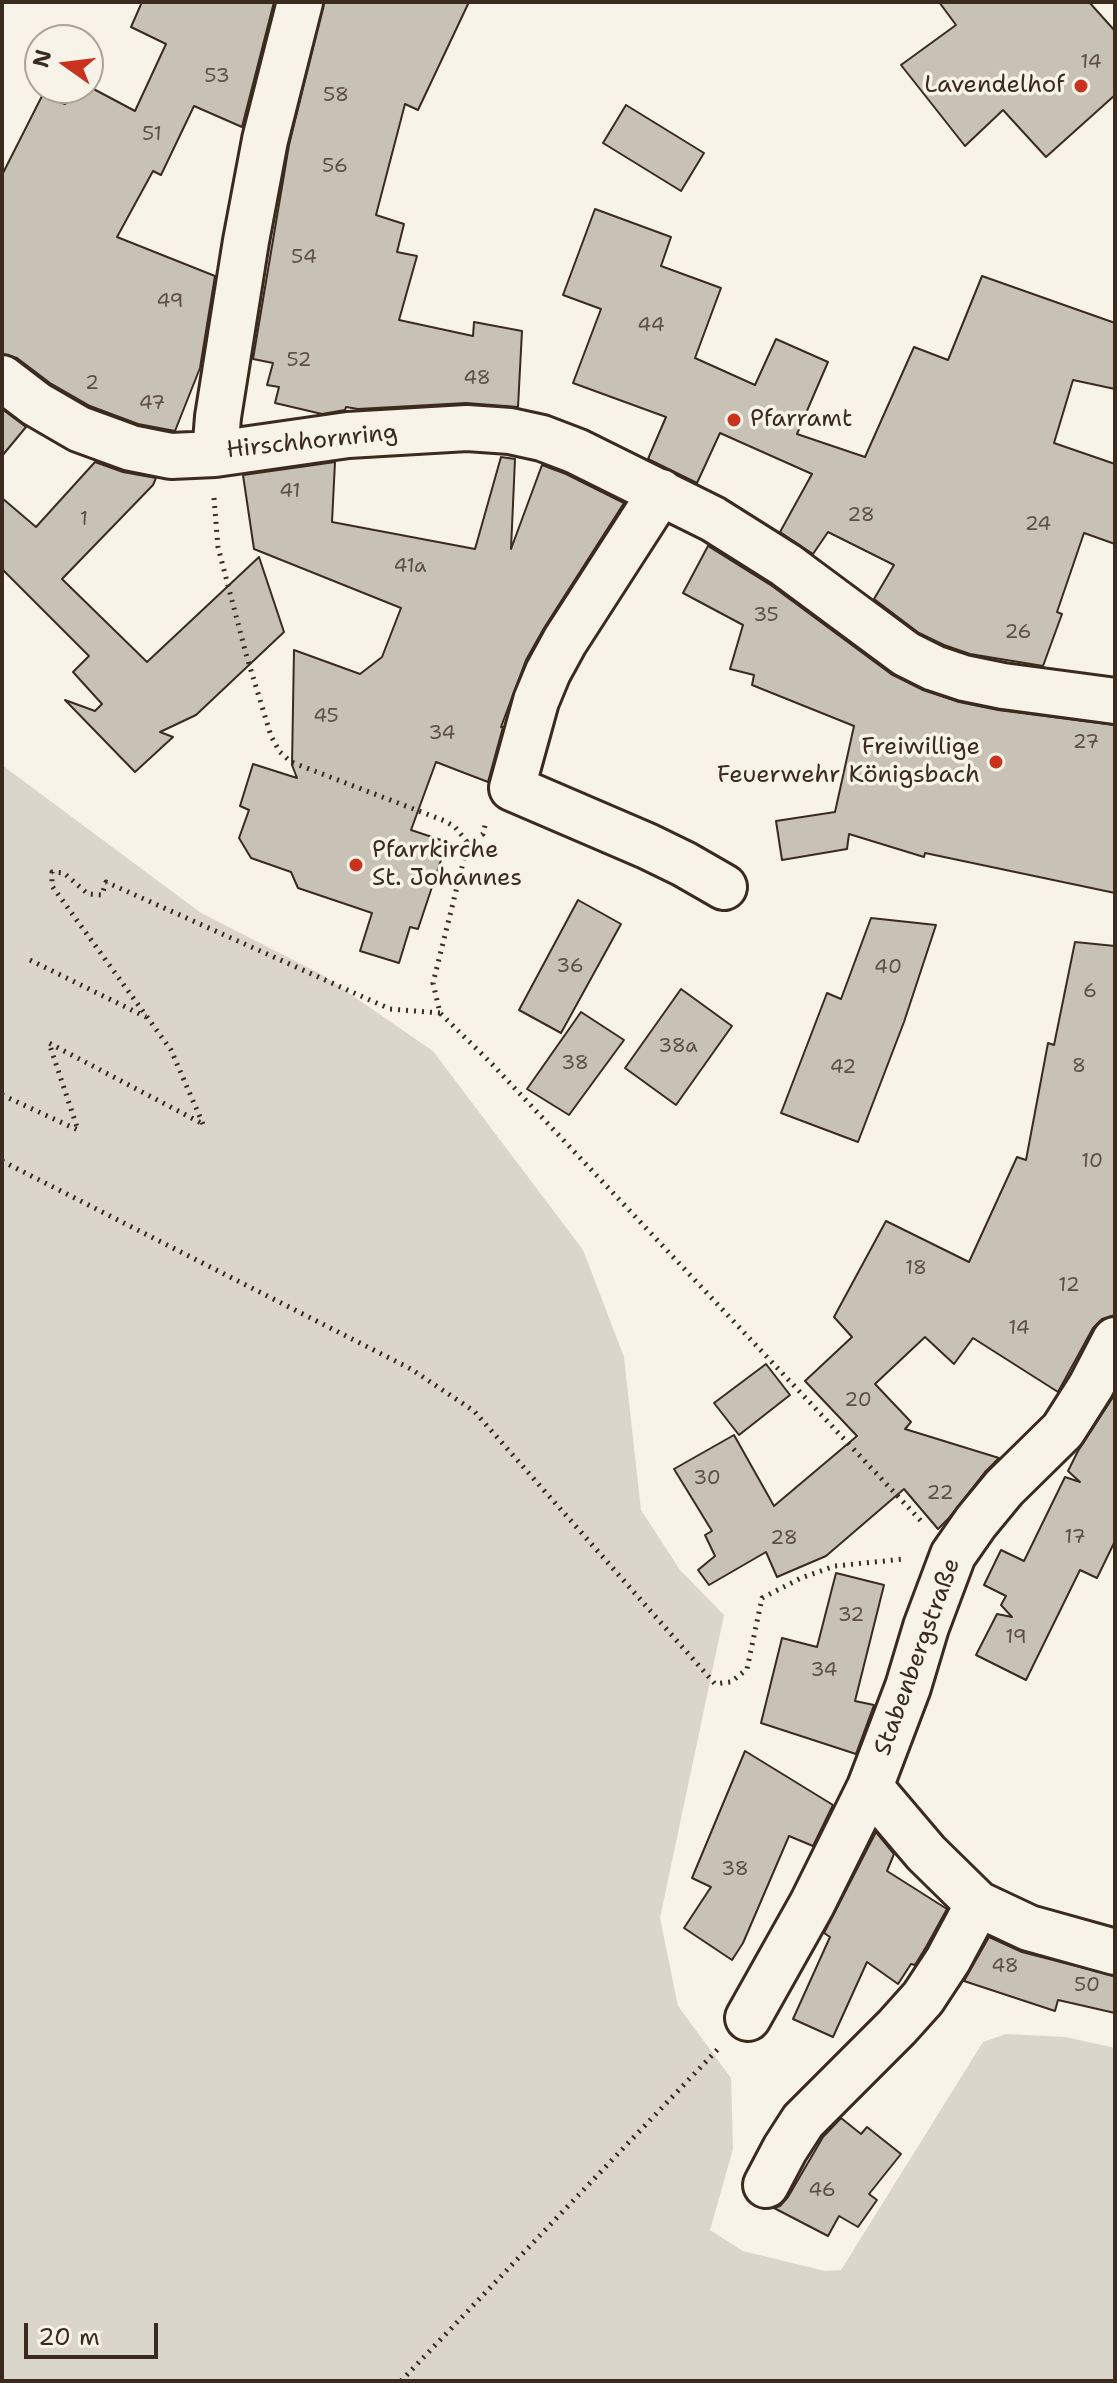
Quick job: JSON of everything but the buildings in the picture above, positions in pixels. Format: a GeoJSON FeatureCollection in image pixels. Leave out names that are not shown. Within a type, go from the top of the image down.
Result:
{"type":"FeatureCollection","features":[{"type":"Feature","properties":{"kind":"street","name":"Hirschhornring"},"geometry":{"type":"LineString","coordinates":[[300,2],[263,155],[224,376],[215,454],[348,435],[467,428],[510,431],[542,438],[576,451],[713,519],[763,550],[895,646],[934,668],[1003,686],[1115,701]]}},
{"type":"Feature","properties":{"kind":"street"},"geometry":{"type":"LineString","coordinates":[[2,378],[36,404],[79,429],[131,448],[171,456],[215,454]]}},
{"type":"Feature","properties":{"kind":"street"},"geometry":{"type":"LineString","coordinates":[[661,492],[548,672],[536,701],[512,788],[647,846],[724,887]]}},
{"type":"Feature","properties":{"kind":"street","name":"Stabenbergstraße"},"geometry":{"type":"LineString","coordinates":[[748,2018],[812,1904],[870,1787],[953,1555],[1004,1488],[1063,1430],[1115,1340]]}},
{"type":"Feature","properties":{"kind":"street","name":"Stabenbergstraße"},"geometry":{"type":"LineString","coordinates":[[870,1787],[926,1853],[978,1904],[1029,1928],[1115,1952]]}},
{"type":"Feature","properties":{"kind":"street"},"geometry":{"type":"LineString","coordinates":[[766,2185],[803,2121],[923,1998],[978,1904]]}},
{"type":"Feature","properties":{"kind":"path"},"geometry":{"type":"LineString","coordinates":[[215,454],[214,507],[218,547],[271,736],[280,752],[291,762],[445,821],[455,827],[468,843]]}},
{"type":"Feature","properties":{"kind":"path"},"geometry":{"type":"LineString","coordinates":[[483,834],[468,843],[433,983],[440,1013],[491,1063],[953,1555]]}},
{"type":"Feature","properties":{"kind":"path"},"geometry":{"type":"LineString","coordinates":[[2,1095],[78,1130],[49,1043],[203,1124],[171,1050],[52,886],[52,872],[64,873],[88,894],[102,895],[106,882],[390,1009],[440,1013]]}},
{"type":"Feature","properties":{"kind":"path"},"geometry":{"type":"LineString","coordinates":[[30,960],[147,1017]]}},
{"type":"Feature","properties":{"kind":"path"},"geometry":{"type":"LineString","coordinates":[[2,1161],[411,1369],[474,1411],[715,1684],[731,1682],[747,1669],[762,1598],[801,1578],[835,1566],[953,1555]]}},
{"type":"Feature","properties":{"kind":"path"},"geometry":{"type":"LineString","coordinates":[[401,2381],[748,2018]]}},
{"type":"Feature","properties":{"kind":"shaded area"},"geometry":{"type":"Polygon","coordinates":[[[2,765],[201,913],[321,974],[433,1051],[583,1250],[624,1357],[641,1510],[680,1570],[724,1615],[660,1918],[678,2006],[731,2078],[733,2149],[710,2230],[743,2251],[825,2271],[841,2270],[983,2042],[1006,2034],[1066,2037],[1115,2048],[1115,2381],[2,2381],[2,765]]]}},
{"type":"Feature","properties":{"kind":"place","name":"Lavendelhof"},"geometry":{"type":"Point","coordinates":[1081,86]}},
{"type":"Feature","properties":{"kind":"place","name":"Pfarramt"},"geometry":{"type":"Point","coordinates":[734,420]}},
{"type":"Feature","properties":{"kind":"place","name":"Freiwillige Feuerwehr Königsbach"},"geometry":{"type":"Point","coordinates":[996,762]}},
{"type":"Feature","properties":{"kind":"place","name":"Pfarrkirche St. Johannes"},"geometry":{"type":"Point","coordinates":[356,865]}}]}
